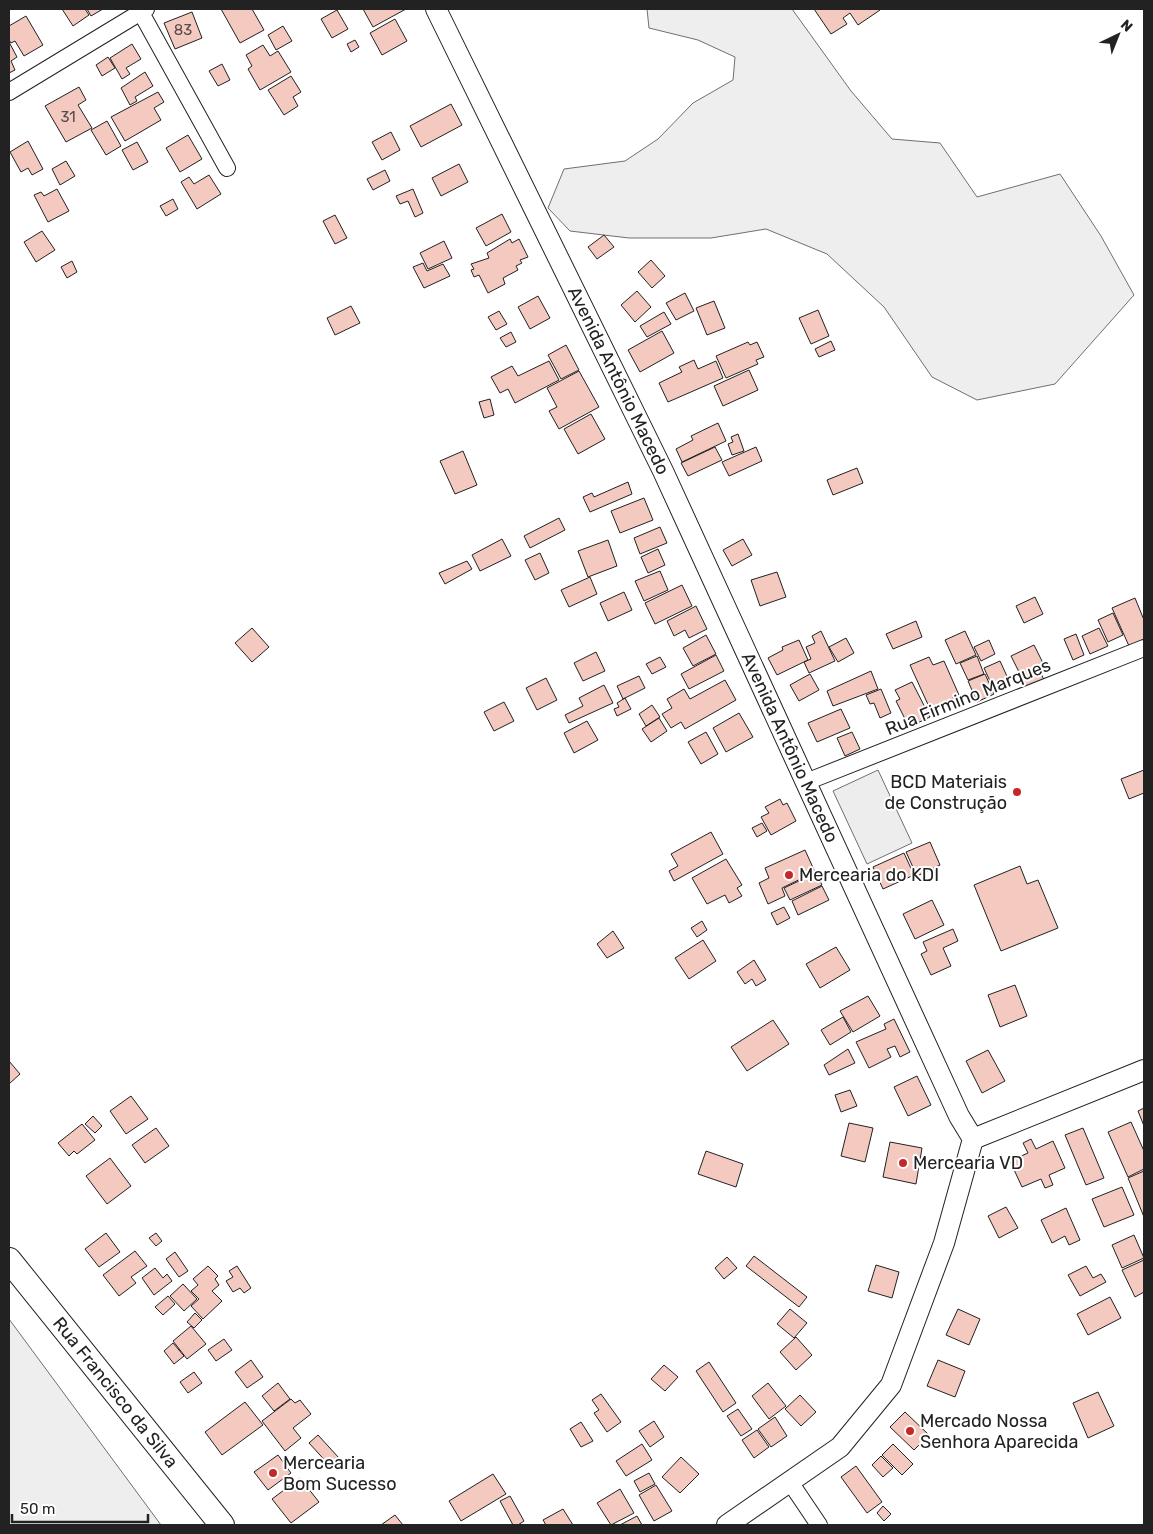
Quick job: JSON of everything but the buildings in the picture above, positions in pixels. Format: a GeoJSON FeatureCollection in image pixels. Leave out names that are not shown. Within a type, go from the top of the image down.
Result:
{"type":"FeatureCollection","features":[{"type":"Feature","properties":{"kind":"main road","name":"Rua Francisco da Silva"},"geometry":{"type":"LineString","coordinates":[[9,1260],[222,1525]]}},
{"type":"Feature","properties":{"kind":"street","name":"Avenida Antônio Macedo"},"geometry":{"type":"LineString","coordinates":[[436,9],[663,471],[959,1116],[973,1139]]}},
{"type":"Feature","properties":{"kind":"street"},"geometry":{"type":"LineString","coordinates":[[9,92],[142,10],[227,168]]}},
{"type":"Feature","properties":{"kind":"street","name":"Rua Firmino Marques"},"geometry":{"type":"LineString","coordinates":[[806,782],[1144,648]]}},
{"type":"Feature","properties":{"kind":"street"},"geometry":{"type":"LineString","coordinates":[[727,1525],[840,1447],[891,1385],[944,1243],[973,1139],[1144,1070]]}},
{"type":"Feature","properties":{"kind":"street"},"geometry":{"type":"LineString","coordinates":[[790,1482],[819,1525]]}},
{"type":"Feature","properties":{"kind":"shaded area"},"geometry":{"type":"Polygon","coordinates":[[[647,9],[792,9],[851,91],[892,139],[940,143],[977,197],[1060,174],[1101,236],[1134,295],[1055,384],[977,400],[932,377],[884,307],[827,254],[766,229],[711,238],[629,238],[570,231],[548,208],[564,169],[625,161],[658,139],[693,103],[733,80],[735,57],[698,40],[649,28],[647,9]]]}},
{"type":"Feature","properties":{"kind":"shaded area"},"geometry":{"type":"Polygon","coordinates":[[[878,770],[912,843],[867,864],[833,791],[878,770]]]}},
{"type":"Feature","properties":{"kind":"shaded area"},"geometry":{"type":"Polygon","coordinates":[[[9,1319],[161,1525],[9,1525],[9,1319]]]}},
{"type":"Feature","properties":{"kind":"place","name":"BCD Materiais de Construção"},"geometry":{"type":"Point","coordinates":[1017,792]}},
{"type":"Feature","properties":{"kind":"place","name":"Mercearia do KDI"},"geometry":{"type":"Point","coordinates":[789,875]}},
{"type":"Feature","properties":{"kind":"place","name":"Mercearia VD"},"geometry":{"type":"Point","coordinates":[903,1163]}},
{"type":"Feature","properties":{"kind":"place","name":"Mercado Nossa Senhora Aparecida"},"geometry":{"type":"Point","coordinates":[910,1431]}},
{"type":"Feature","properties":{"kind":"place","name":"Mercearia Bom Sucesso"},"geometry":{"type":"Point","coordinates":[273,1473]}}]}
